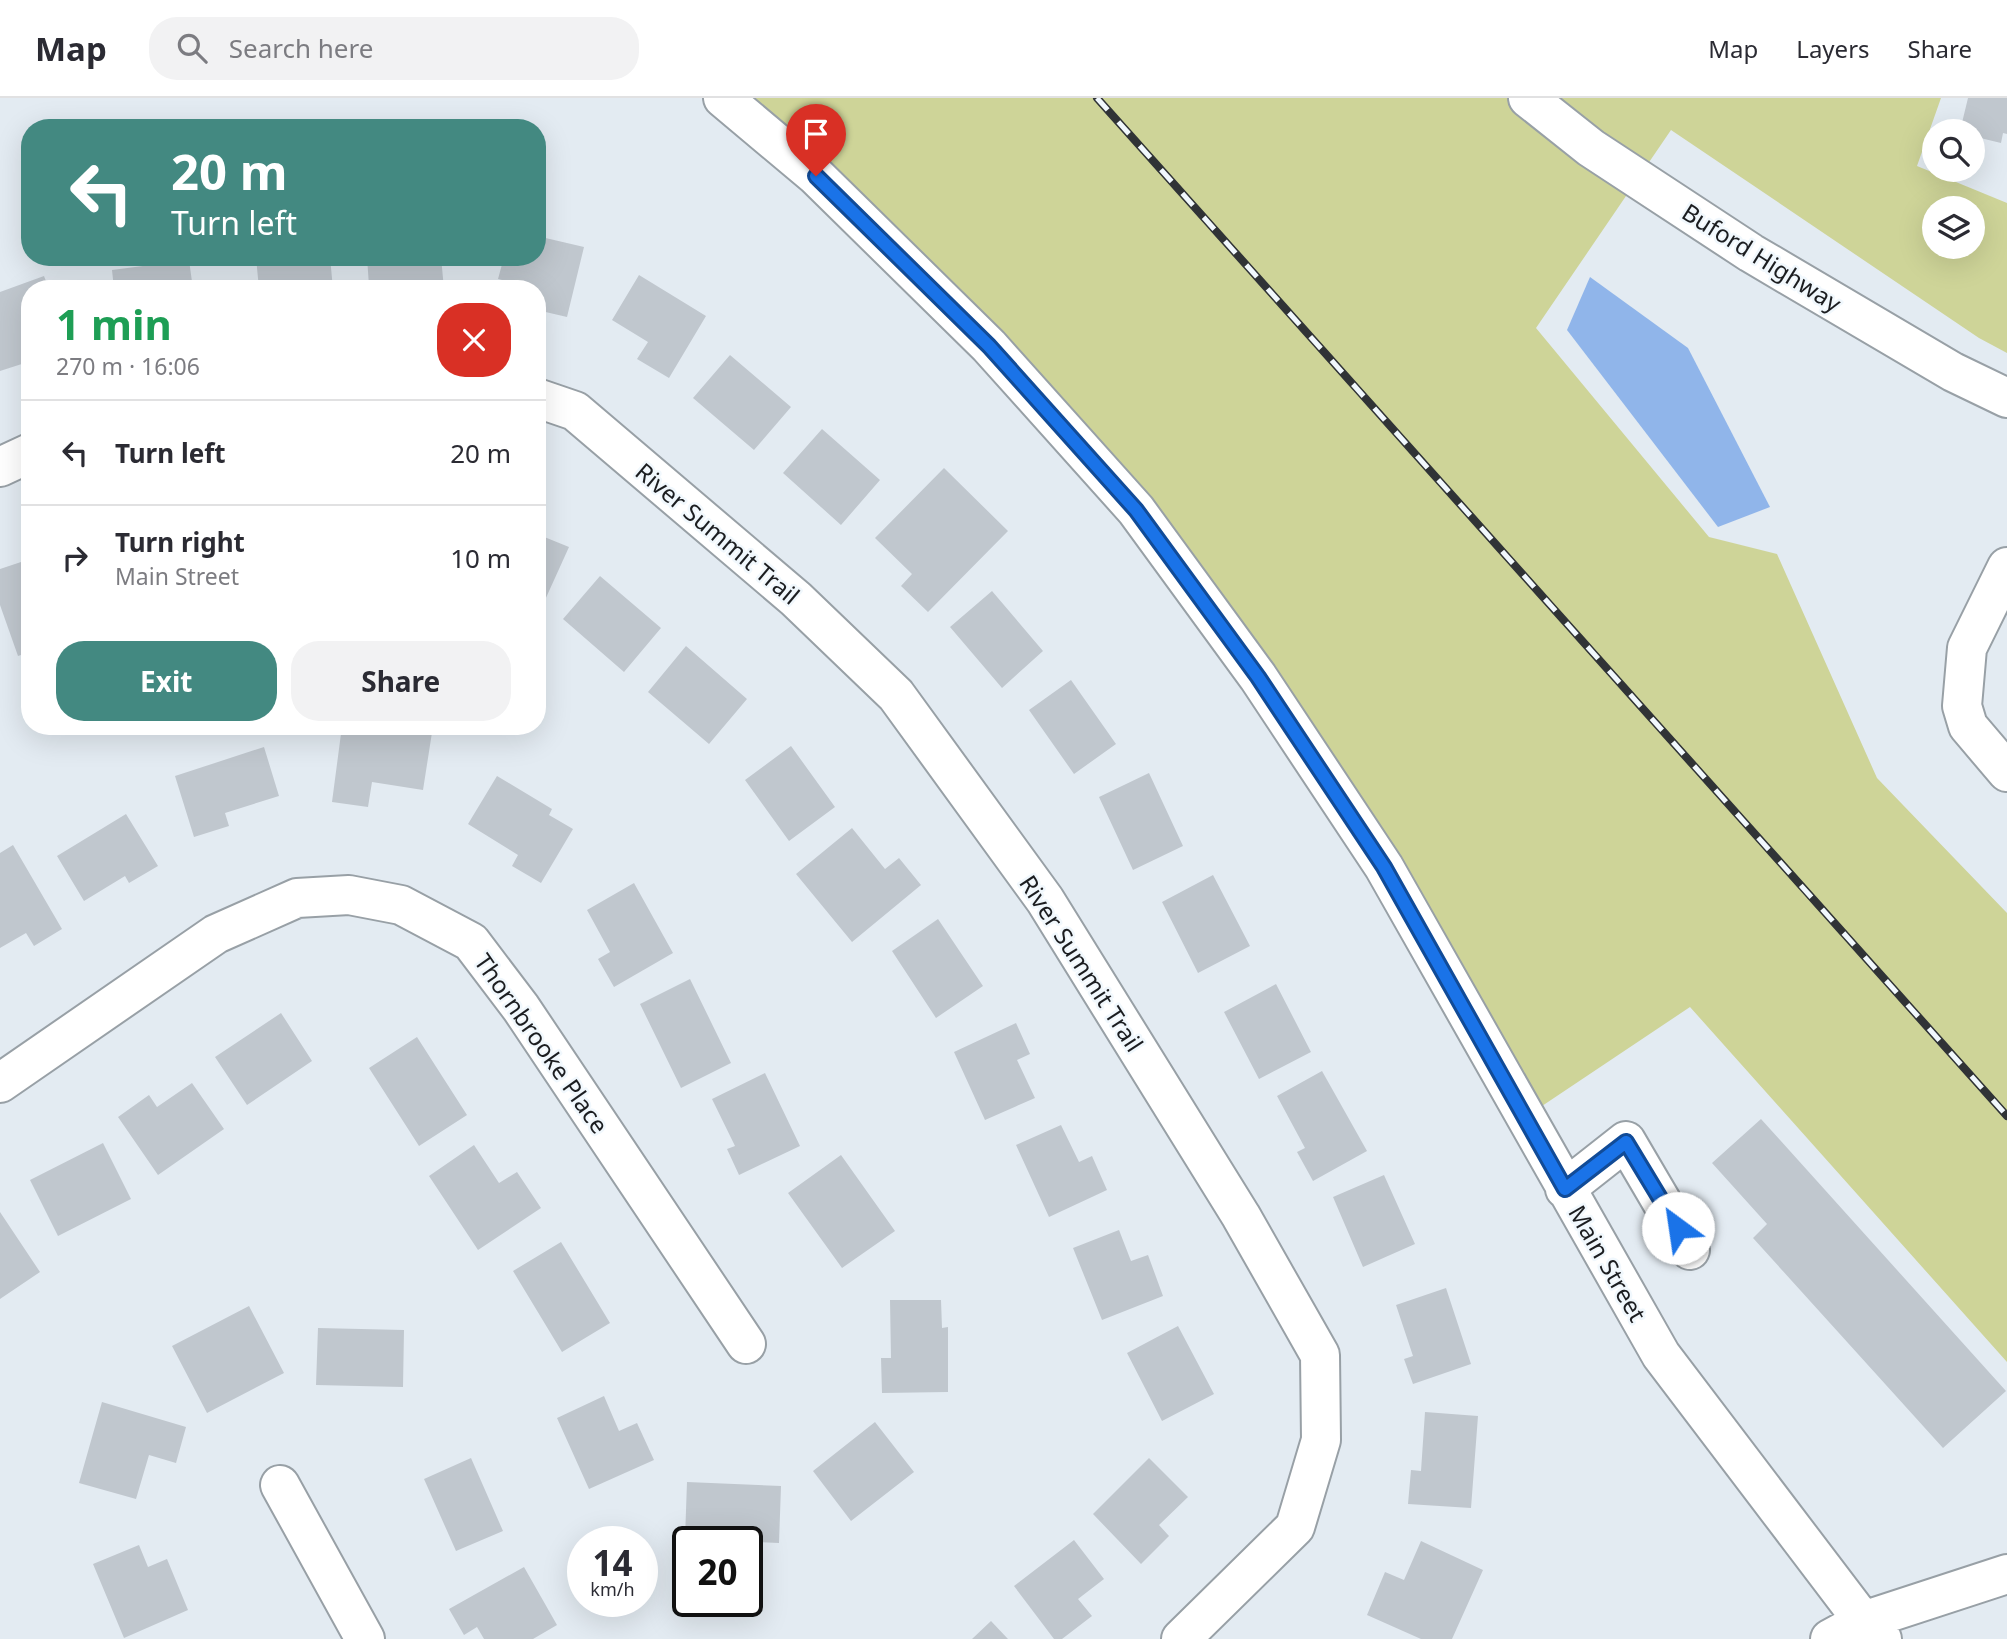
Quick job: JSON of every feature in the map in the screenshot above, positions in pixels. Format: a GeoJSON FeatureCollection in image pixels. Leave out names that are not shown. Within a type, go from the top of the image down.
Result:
{"type":"FeatureCollection","features":[{"type":"Feature","properties":{"kind":"street","name":"Main Street"},"geometry":{"type":"LineString","coordinates":[[723,98],[816,176],[989,346],[1136,510],[1258,677],[1384,867],[1661,1355],[1873,1630]]}},
{"type":"Feature","properties":{"kind":"street","name":"Buford Highway"},"geometry":{"type":"LineString","coordinates":[[1528,98],[1591,148],[1751,253],[1953,372],[2007,398]]}},
{"type":"Feature","properties":{"kind":"street","name":"River Summit Trail"},"geometry":{"type":"LineString","coordinates":[[546,401],[575,411],[796,599],[895,695],[1045,900],[1241,1216],[1320,1355],[1321,1440],[1295,1527],[1181,1639]]}},
{"type":"Feature","properties":{"kind":"street"},"geometry":{"type":"LineString","coordinates":[[0,467],[21,457]]}},
{"type":"Feature","properties":{"kind":"street"},"geometry":{"type":"LineString","coordinates":[[2007,567],[1967,648],[1962,706],[1968,726],[2007,772]]}},
{"type":"Feature","properties":{"kind":"street","name":"Thornbrooke Place"},"geometry":{"type":"LineString","coordinates":[[0,1083],[216,934],[298,898],[349,895],[401,905],[471,942],[521,1008],[746,1344]]}},
{"type":"Feature","properties":{"kind":"street"},"geometry":{"type":"LineString","coordinates":[[1565,1189],[1626,1142],[1690,1250]]}},
{"type":"Feature","properties":{"kind":"street"},"geometry":{"type":"LineString","coordinates":[[280,1485],[365,1639]]}},
{"type":"Feature","properties":{"kind":"street"},"geometry":{"type":"LineString","coordinates":[[1830,1639],[1873,1630],[2007,1574]]}},
{"type":"Feature","properties":{"kind":"green space"},"geometry":{"type":"Polygon","coordinates":[[[721,98],[1941,98],[1934,119],[1922,119],[1922,152],[1917,166],[1922,168],[1922,182],[1956,182],[2007,203],[2007,353],[1979,338],[1671,130],[1536,328],[1709,537],[1777,554],[1877,778],[2007,913],[2007,1362],[1690,1007],[1542,1106],[1375,834],[1096,443],[721,98]]]}},
{"type":"Feature","properties":{"kind":"water"},"geometry":{"type":"Polygon","coordinates":[[[1590,277],[1688,348],[1770,507],[1718,527],[1567,330],[1590,277]]]}},
{"type":"Feature","properties":{"kind":"building"},"geometry":{"type":"Polygon","coordinates":[[[1968,98],[2007,98],[2007,134],[2003,133],[2001,143],[1985,139],[1985,119],[1963,119],[1968,98]]]}},
{"type":"Feature","properties":{"kind":"building"},"geometry":{"type":"Polygon","coordinates":[[[546,238],[584,247],[567,317],[546,312],[546,280],[498,279],[502,266],[546,266],[546,238]]]}},
{"type":"Feature","properties":{"kind":"building"},"geometry":{"type":"Polygon","coordinates":[[[143,266],[190,266],[192,280],[113,280],[112,270],[143,266]]]}},
{"type":"Feature","properties":{"kind":"building"},"geometry":{"type":"Polygon","coordinates":[[[257,266],[331,266],[332,280],[258,280],[257,266]]]}},
{"type":"Feature","properties":{"kind":"building"},"geometry":{"type":"Polygon","coordinates":[[[368,266],[442,266],[443,280],[369,280],[368,266]]]}},
{"type":"Feature","properties":{"kind":"building"},"geometry":{"type":"Polygon","coordinates":[[[639,275],[706,316],[669,378],[637,359],[648,342],[612,320],[639,275]]]}},
{"type":"Feature","properties":{"kind":"building"},"geometry":{"type":"Polygon","coordinates":[[[21,284],[21,364],[0,371],[0,292],[21,284]]]}},
{"type":"Feature","properties":{"kind":"building"},"geometry":{"type":"Polygon","coordinates":[[[730,355],[791,407],[754,450],[693,398],[730,355]]]}},
{"type":"Feature","properties":{"kind":"building"},"geometry":{"type":"Polygon","coordinates":[[[822,429],[880,480],[841,525],[783,473],[822,429]]]}},
{"type":"Feature","properties":{"kind":"building"},"geometry":{"type":"Polygon","coordinates":[[[944,468],[1008,531],[928,612],[901,586],[912,574],[875,538],[944,468]]]}},
{"type":"Feature","properties":{"kind":"building"},"geometry":{"type":"Polygon","coordinates":[[[546,538],[569,547],[546,598],[546,538]]]}},
{"type":"Feature","properties":{"kind":"building"},"geometry":{"type":"Polygon","coordinates":[[[21,562],[21,655],[18,656],[0,605],[0,569],[21,562]]]}},
{"type":"Feature","properties":{"kind":"building"},"geometry":{"type":"Polygon","coordinates":[[[600,576],[661,628],[624,672],[563,619],[600,576]]]}},
{"type":"Feature","properties":{"kind":"building"},"geometry":{"type":"Polygon","coordinates":[[[992,591],[1043,651],[1002,688],[950,627],[992,591]]]}},
{"type":"Feature","properties":{"kind":"building"},"geometry":{"type":"Polygon","coordinates":[[[686,646],[747,699],[709,744],[648,692],[686,646]]]}},
{"type":"Feature","properties":{"kind":"building"},"geometry":{"type":"Polygon","coordinates":[[[1071,680],[1116,744],[1074,774],[1029,710],[1071,680]]]}},
{"type":"Feature","properties":{"kind":"building"},"geometry":{"type":"Polygon","coordinates":[[[341,735],[432,735],[423,790],[372,782],[368,807],[332,802],[341,735]]]}},
{"type":"Feature","properties":{"kind":"building"},"geometry":{"type":"Polygon","coordinates":[[[791,746],[835,807],[789,841],[745,780],[791,746]]]}},
{"type":"Feature","properties":{"kind":"building"},"geometry":{"type":"Polygon","coordinates":[[[264,747],[279,796],[225,813],[229,826],[194,837],[175,776],[264,747]]]}},
{"type":"Feature","properties":{"kind":"building"},"geometry":{"type":"Polygon","coordinates":[[[1149,773],[1183,846],[1133,870],[1099,797],[1149,773]]]}},
{"type":"Feature","properties":{"kind":"building"},"geometry":{"type":"Polygon","coordinates":[[[497,776],[552,809],[549,815],[573,829],[541,883],[512,866],[518,855],[468,824],[497,776]]]}},
{"type":"Feature","properties":{"kind":"building"},"geometry":{"type":"Polygon","coordinates":[[[126,814],[158,866],[129,883],[125,876],[84,901],[57,856],[126,814]]]}},
{"type":"Feature","properties":{"kind":"building"},"geometry":{"type":"Polygon","coordinates":[[[852,828],[885,869],[899,858],[921,885],[852,942],[796,874],[852,828]]]}},
{"type":"Feature","properties":{"kind":"building"},"geometry":{"type":"Polygon","coordinates":[[[13,845],[62,929],[34,946],[26,933],[0,948],[0,853],[13,845]]]}},
{"type":"Feature","properties":{"kind":"building"},"geometry":{"type":"Polygon","coordinates":[[[1213,875],[1250,946],[1198,973],[1162,902],[1213,875]]]}},
{"type":"Feature","properties":{"kind":"building"},"geometry":{"type":"Polygon","coordinates":[[[634,883],[673,953],[614,987],[598,959],[610,952],[587,910],[634,883]]]}},
{"type":"Feature","properties":{"kind":"building"},"geometry":{"type":"Polygon","coordinates":[[[938,919],[983,986],[936,1018],[892,951],[938,919]]]}},
{"type":"Feature","properties":{"kind":"building"},"geometry":{"type":"Polygon","coordinates":[[[690,979],[731,1063],[681,1088],[640,1004],[690,979]]]}},
{"type":"Feature","properties":{"kind":"building"},"geometry":{"type":"Polygon","coordinates":[[[1276,984],[1311,1052],[1259,1079],[1224,1012],[1276,984]]]}},
{"type":"Feature","properties":{"kind":"building"},"geometry":{"type":"Polygon","coordinates":[[[281,1013],[312,1061],[247,1105],[215,1057],[281,1013]]]}},
{"type":"Feature","properties":{"kind":"building"},"geometry":{"type":"Polygon","coordinates":[[[1016,1023],[1030,1054],[1017,1060],[1035,1098],[985,1120],[954,1052],[1016,1023]]]}},
{"type":"Feature","properties":{"kind":"building"},"geometry":{"type":"Polygon","coordinates":[[[417,1037],[467,1115],[419,1146],[369,1068],[417,1037]]]}},
{"type":"Feature","properties":{"kind":"building"},"geometry":{"type":"Polygon","coordinates":[[[1322,1071],[1367,1151],[1313,1181],[1297,1152],[1305,1148],[1277,1096],[1322,1071]]]}},
{"type":"Feature","properties":{"kind":"building"},"geometry":{"type":"Polygon","coordinates":[[[765,1073],[800,1146],[739,1175],[727,1149],[735,1146],[712,1099],[765,1073]]]}},
{"type":"Feature","properties":{"kind":"building"},"geometry":{"type":"Polygon","coordinates":[[[192,1083],[224,1129],[158,1175],[118,1117],[149,1095],[157,1107],[192,1083]]]}},
{"type":"Feature","properties":{"kind":"building"},"geometry":{"type":"Polygon","coordinates":[[[1761,1119],[2006,1391],[1943,1448],[1753,1238],[1767,1224],[1712,1163],[1761,1119]]]}},
{"type":"Feature","properties":{"kind":"building"},"geometry":{"type":"Polygon","coordinates":[[[1061,1125],[1079,1162],[1092,1156],[1107,1190],[1049,1217],[1016,1145],[1061,1125]]]}},
{"type":"Feature","properties":{"kind":"building"},"geometry":{"type":"Polygon","coordinates":[[[103,1143],[131,1199],[58,1236],[30,1180],[103,1143]]]}},
{"type":"Feature","properties":{"kind":"building"},"geometry":{"type":"Polygon","coordinates":[[[474,1145],[499,1183],[517,1172],[541,1208],[478,1250],[429,1176],[474,1145]]]}},
{"type":"Feature","properties":{"kind":"building"},"geometry":{"type":"Polygon","coordinates":[[[841,1155],[895,1231],[842,1268],[788,1193],[841,1155]]]}},
{"type":"Feature","properties":{"kind":"building"},"geometry":{"type":"Polygon","coordinates":[[[1384,1175],[1415,1244],[1363,1267],[1333,1197],[1384,1175]]]}},
{"type":"Feature","properties":{"kind":"building"},"geometry":{"type":"Polygon","coordinates":[[[0,1212],[40,1272],[0,1299],[0,1212]]]}},
{"type":"Feature","properties":{"kind":"building"},"geometry":{"type":"Polygon","coordinates":[[[1119,1230],[1131,1261],[1148,1255],[1163,1296],[1102,1320],[1073,1248],[1119,1230]]]}},
{"type":"Feature","properties":{"kind":"building"},"geometry":{"type":"Polygon","coordinates":[[[561,1242],[610,1323],[562,1352],[513,1271],[561,1242]]]}},
{"type":"Feature","properties":{"kind":"building"},"geometry":{"type":"Polygon","coordinates":[[[1446,1288],[1471,1364],[1413,1384],[1404,1359],[1413,1356],[1396,1305],[1446,1288]]]}},
{"type":"Feature","properties":{"kind":"building"},"geometry":{"type":"Polygon","coordinates":[[[890,1300],[941,1300],[942,1328],[948,1327],[948,1392],[882,1393],[881,1358],[891,1358],[890,1300]]]}},
{"type":"Feature","properties":{"kind":"building"},"geometry":{"type":"Polygon","coordinates":[[[249,1306],[284,1373],[207,1413],[172,1346],[249,1306]]]}},
{"type":"Feature","properties":{"kind":"building"},"geometry":{"type":"Polygon","coordinates":[[[1178,1326],[1214,1394],[1162,1421],[1127,1353],[1178,1326]]]}},
{"type":"Feature","properties":{"kind":"building"},"geometry":{"type":"Polygon","coordinates":[[[318,1328],[404,1330],[403,1387],[316,1385],[318,1328]]]}},
{"type":"Feature","properties":{"kind":"building"},"geometry":{"type":"Polygon","coordinates":[[[604,1396],[619,1431],[637,1423],[654,1460],[589,1489],[557,1418],[604,1396]]]}},
{"type":"Feature","properties":{"kind":"building"},"geometry":{"type":"Polygon","coordinates":[[[102,1402],[186,1427],[176,1463],[149,1455],[136,1499],[79,1483],[102,1402]]]}},
{"type":"Feature","properties":{"kind":"building"},"geometry":{"type":"Polygon","coordinates":[[[1425,1412],[1478,1416],[1471,1508],[1408,1504],[1411,1470],[1421,1471],[1425,1412]]]}},
{"type":"Feature","properties":{"kind":"building"},"geometry":{"type":"Polygon","coordinates":[[[875,1422],[914,1472],[851,1521],[813,1471],[875,1422]]]}},
{"type":"Feature","properties":{"kind":"building"},"geometry":{"type":"Polygon","coordinates":[[[471,1458],[503,1531],[456,1551],[424,1479],[471,1458]]]}},
{"type":"Feature","properties":{"kind":"building"},"geometry":{"type":"Polygon","coordinates":[[[1149,1458],[1188,1497],[1159,1525],[1169,1536],[1141,1564],[1093,1514],[1149,1458]]]}},
{"type":"Feature","properties":{"kind":"building"},"geometry":{"type":"Polygon","coordinates":[[[687,1482],[781,1486],[779,1543],[763,1542],[763,1526],[685,1526],[687,1482]]]}},
{"type":"Feature","properties":{"kind":"building"},"geometry":{"type":"Polygon","coordinates":[[[1074,1540],[1104,1579],[1078,1599],[1092,1616],[1062,1639],[1054,1639],[1014,1586],[1074,1540]]]}},
{"type":"Feature","properties":{"kind":"building"},"geometry":{"type":"Polygon","coordinates":[[[1421,1541],[1483,1570],[1452,1639],[1421,1639],[1367,1615],[1385,1572],[1404,1580],[1421,1541]]]}},
{"type":"Feature","properties":{"kind":"building"},"geometry":{"type":"Polygon","coordinates":[[[139,1545],[148,1567],[167,1559],[188,1610],[124,1638],[93,1564],[139,1545]]]}},
{"type":"Feature","properties":{"kind":"building"},"geometry":{"type":"Polygon","coordinates":[[[524,1567],[557,1625],[533,1639],[484,1639],[477,1627],[464,1635],[449,1609],[524,1567]]]}},
{"type":"Feature","properties":{"kind":"building"},"geometry":{"type":"Polygon","coordinates":[[[991,1621],[1008,1639],[972,1639],[991,1621]]]}},
{"type":"Feature","properties":{"kind":"railway"},"geometry":{"type":"LineString","coordinates":[[1097,98],[2007,1116]]}},
{"type":"Feature","properties":{"kind":"route"},"geometry":{"type":"LineString","coordinates":[[816,176],[989,346],[1136,510],[1258,677],[1384,867],[1565,1189],[1626,1142],[1678,1228]]}}]}
